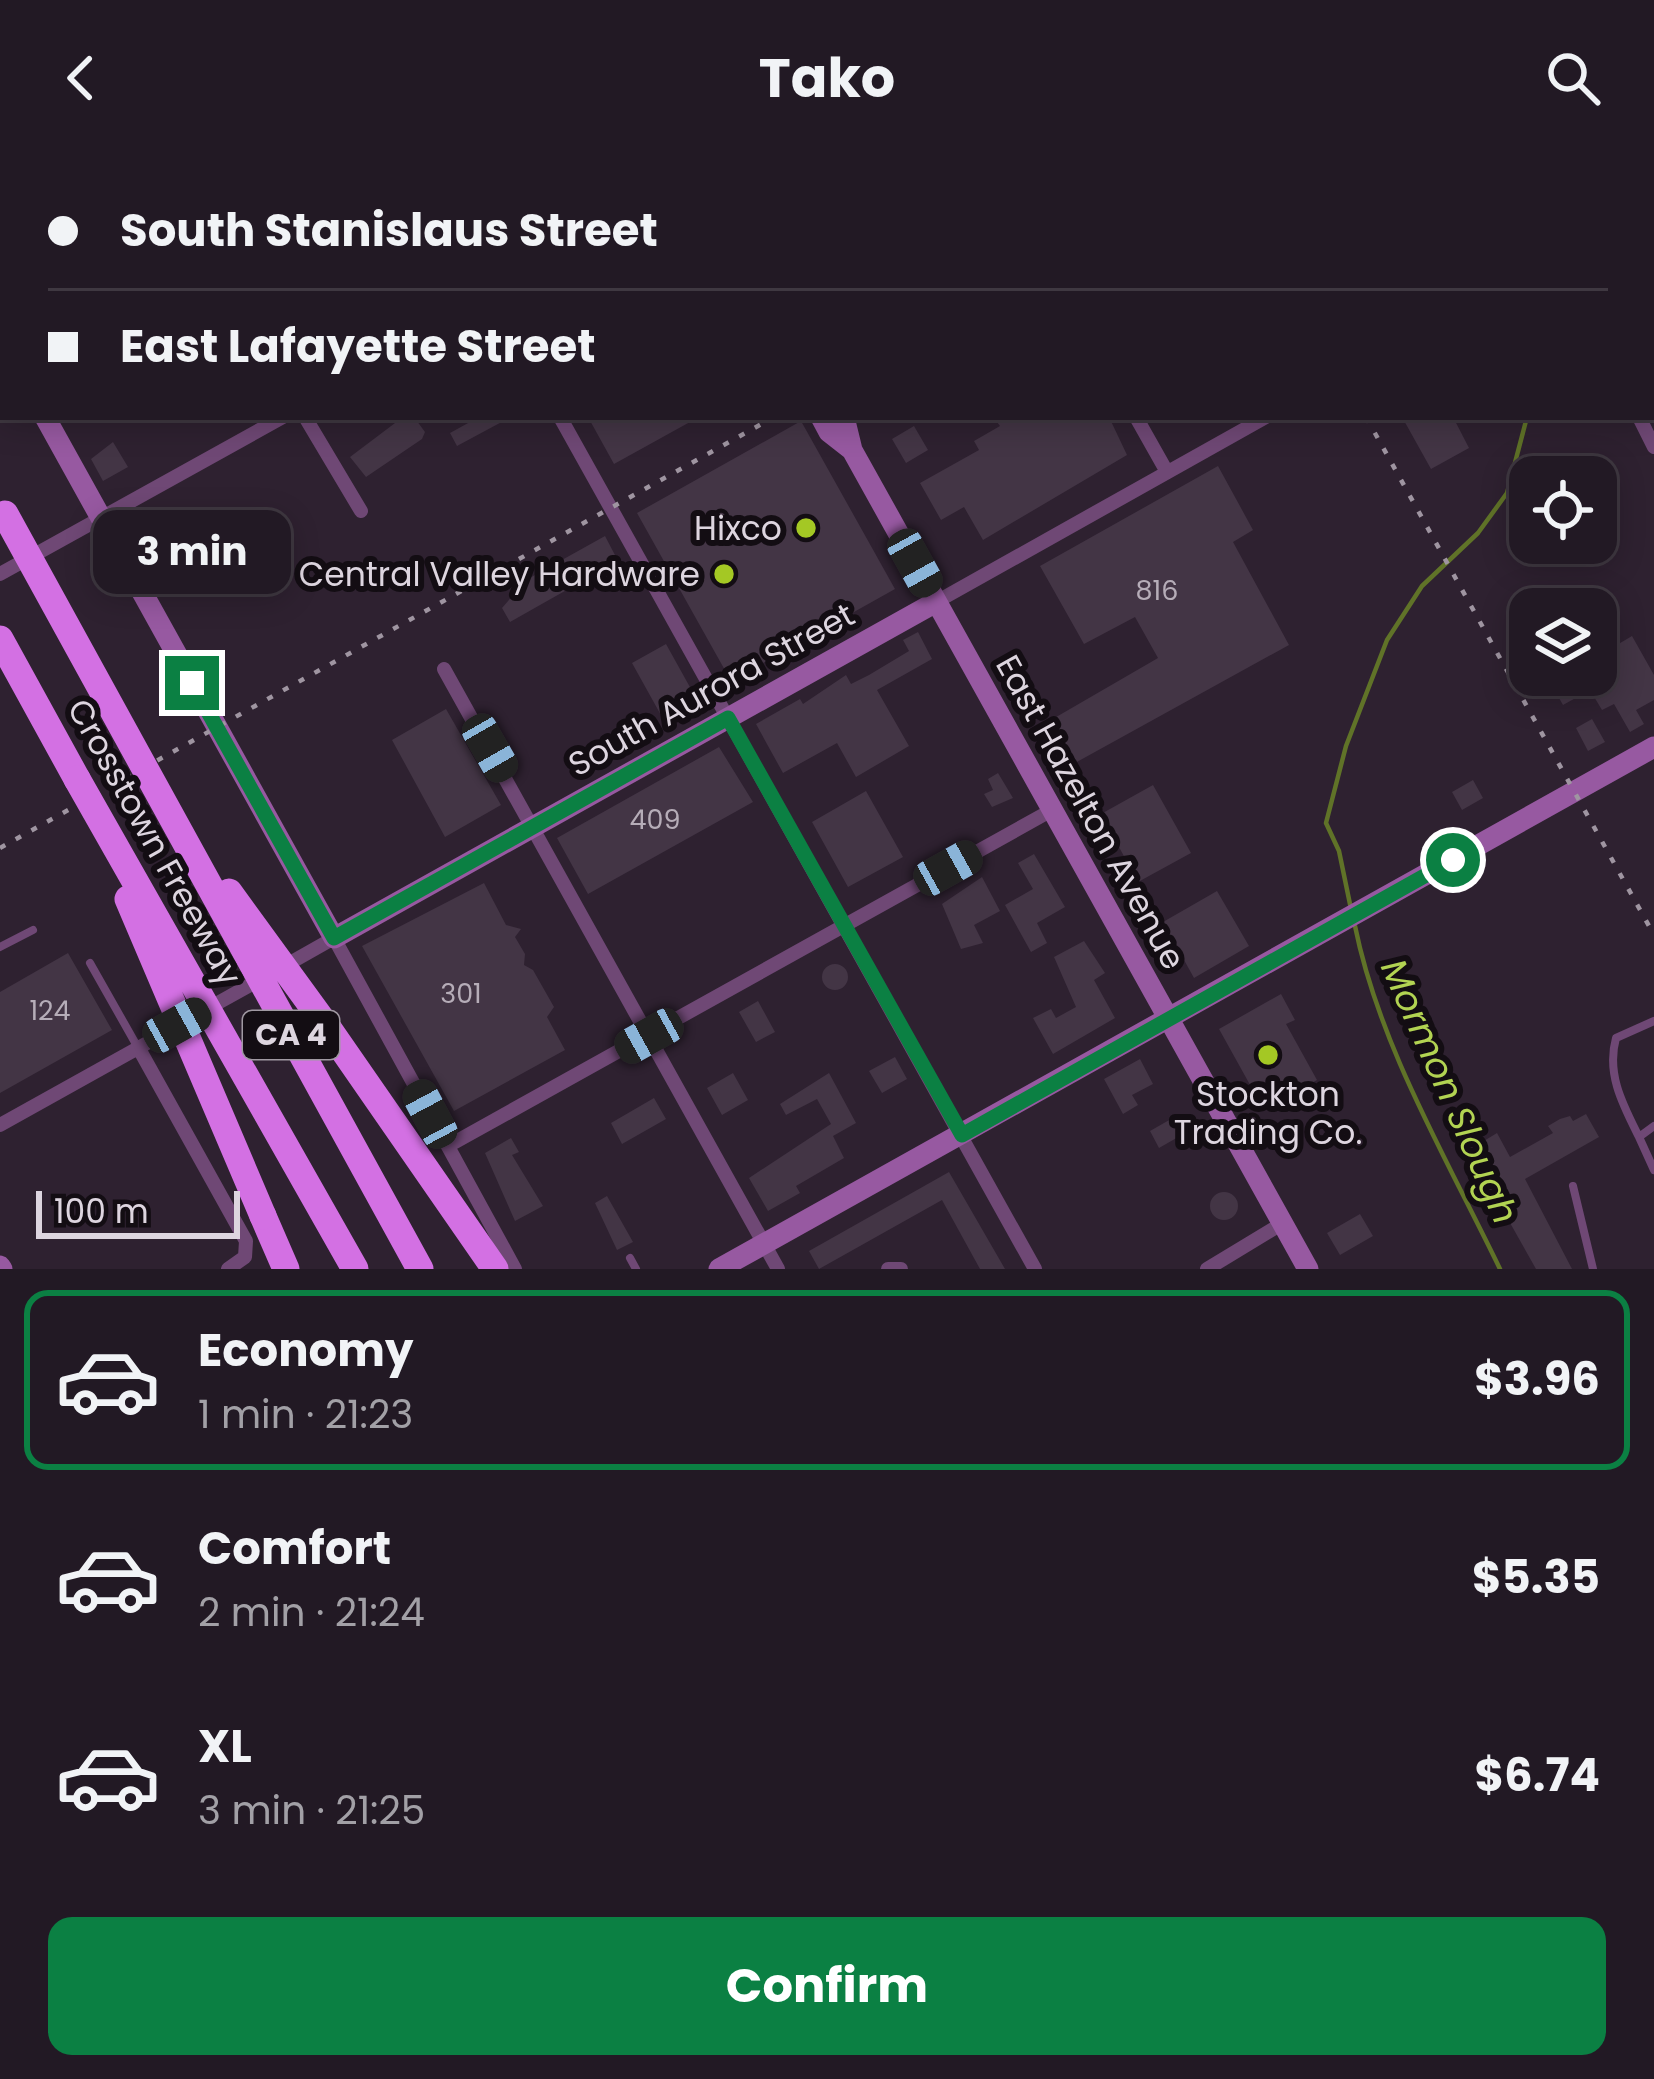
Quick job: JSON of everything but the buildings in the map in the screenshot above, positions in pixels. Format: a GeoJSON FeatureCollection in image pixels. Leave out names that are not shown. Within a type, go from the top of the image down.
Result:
{"type":"FeatureCollection","features":[{"type":"Feature","properties":{"kind":"highway","name":"Crosstown Freeway"},"geometry":{"type":"LineString","coordinates":[[3,509],[420,1269]]}},
{"type":"Feature","properties":{"kind":"highway","name":"Crosstown Freeway"},"geometry":{"type":"LineString","coordinates":[[0,638],[355,1269]]}},
{"type":"Feature","properties":{"kind":"highway"},"geometry":{"type":"LineString","coordinates":[[77,779],[286,1269]]}},
{"type":"Feature","properties":{"kind":"highway"},"geometry":{"type":"LineString","coordinates":[[163,801],[495,1269]]}},
{"type":"Feature","properties":{"kind":"street"},"geometry":{"type":"LineString","coordinates":[[47,420],[515,1269]]}},
{"type":"Feature","properties":{"kind":"street"},"geometry":{"type":"LineString","coordinates":[[0,574],[278,420]]}},
{"type":"Feature","properties":{"kind":"street"},"geometry":{"type":"LineString","coordinates":[[307,420],[361,511]]}},
{"type":"Feature","properties":{"kind":"street"},"geometry":{"type":"LineString","coordinates":[[562,420],[1035,1269]]}},
{"type":"Feature","properties":{"kind":"street","name":"East Hazelton Avenue"},"geometry":{"type":"LineString","coordinates":[[822,420],[852,450]]}},
{"type":"Feature","properties":{"kind":"street","name":"East Hazelton Avenue"},"geometry":{"type":"LineString","coordinates":[[845,420],[852,450],[1308,1269]]}},
{"type":"Feature","properties":{"kind":"street"},"geometry":{"type":"LineString","coordinates":[[1138,420],[1167,472]]}},
{"type":"Feature","properties":{"kind":"street","name":"South Aurora Street"},"geometry":{"type":"LineString","coordinates":[[0,1124],[1261,420]]}},
{"type":"Feature","properties":{"kind":"street"},"geometry":{"type":"LineString","coordinates":[[1640,420],[1654,447]]}},
{"type":"Feature","properties":{"kind":"street"},"geometry":{"type":"LineString","coordinates":[[445,669],[778,1269]]}},
{"type":"Feature","properties":{"kind":"street"},"geometry":{"type":"LineString","coordinates":[[719,1269],[1654,747]]}},
{"type":"Feature","properties":{"kind":"street"},"geometry":{"type":"LineString","coordinates":[[448,1146],[1052,810]]}},
{"type":"Feature","properties":{"kind":"street"},"geometry":{"type":"LineString","coordinates":[[138,1047],[248,1246],[245,1257],[227,1269]]}},
{"type":"Feature","properties":{"kind":"street"},"geometry":{"type":"LineString","coordinates":[[1207,1269],[1282,1223]]}},
{"type":"Feature","properties":{"kind":"street"},"geometry":{"type":"LineString","coordinates":[[888,1269],[902,1269]]}},
{"type":"Feature","properties":{"kind":"lane"},"geometry":{"type":"LineString","coordinates":[[0,947],[33,929]]}},
{"type":"Feature","properties":{"kind":"lane"},"geometry":{"type":"LineString","coordinates":[[90,963],[138,1047]]}},
{"type":"Feature","properties":{"kind":"lane"},"geometry":{"type":"LineString","coordinates":[[1654,1021],[1616,1038],[1611,1054],[1622,1103],[1654,1170]]}},
{"type":"Feature","properties":{"kind":"lane"},"geometry":{"type":"LineString","coordinates":[[1639,1137],[1654,1126]]}},
{"type":"Feature","properties":{"kind":"lane"},"geometry":{"type":"LineString","coordinates":[[1573,1186],[1593,1269]]}},
{"type":"Feature","properties":{"kind":"lane"},"geometry":{"type":"LineString","coordinates":[[630,1258],[636,1269]]}},
{"type":"Feature","properties":{"kind":"waterway","name":"Mormon Slough"},"geometry":{"type":"LineString","coordinates":[[1351,909],[1339,851],[1326,823],[1346,746],[1387,640],[1422,586],[1478,533],[1507,493],[1526,420]]}},
{"type":"Feature","properties":{"kind":"waterway","name":"Mormon Slough"},"geometry":{"type":"LineString","coordinates":[[1355,926],[1397,1058],[1500,1269]]}},
{"type":"Feature","properties":{"kind":"railway"},"geometry":{"type":"LineString","coordinates":[[0,848],[769,420]]}},
{"type":"Feature","properties":{"kind":"railway"},"geometry":{"type":"LineString","coordinates":[[1368,420],[1654,935]]}},
{"type":"Feature","properties":{"kind":"place","name":"Hixco"},"geometry":{"type":"Point","coordinates":[806,528]}},
{"type":"Feature","properties":{"kind":"place","name":"Central Valley Hardware"},"geometry":{"type":"Point","coordinates":[724,574]}},
{"type":"Feature","properties":{"kind":"place","name":"Stockton Trading Co."},"geometry":{"type":"Point","coordinates":[1268,1055]}},
{"type":"Feature","properties":{"kind":"route"},"geometry":{"type":"LineString","coordinates":[[192,683],[334,938],[728,718],[962,1135],[1453,860]]}}]}
